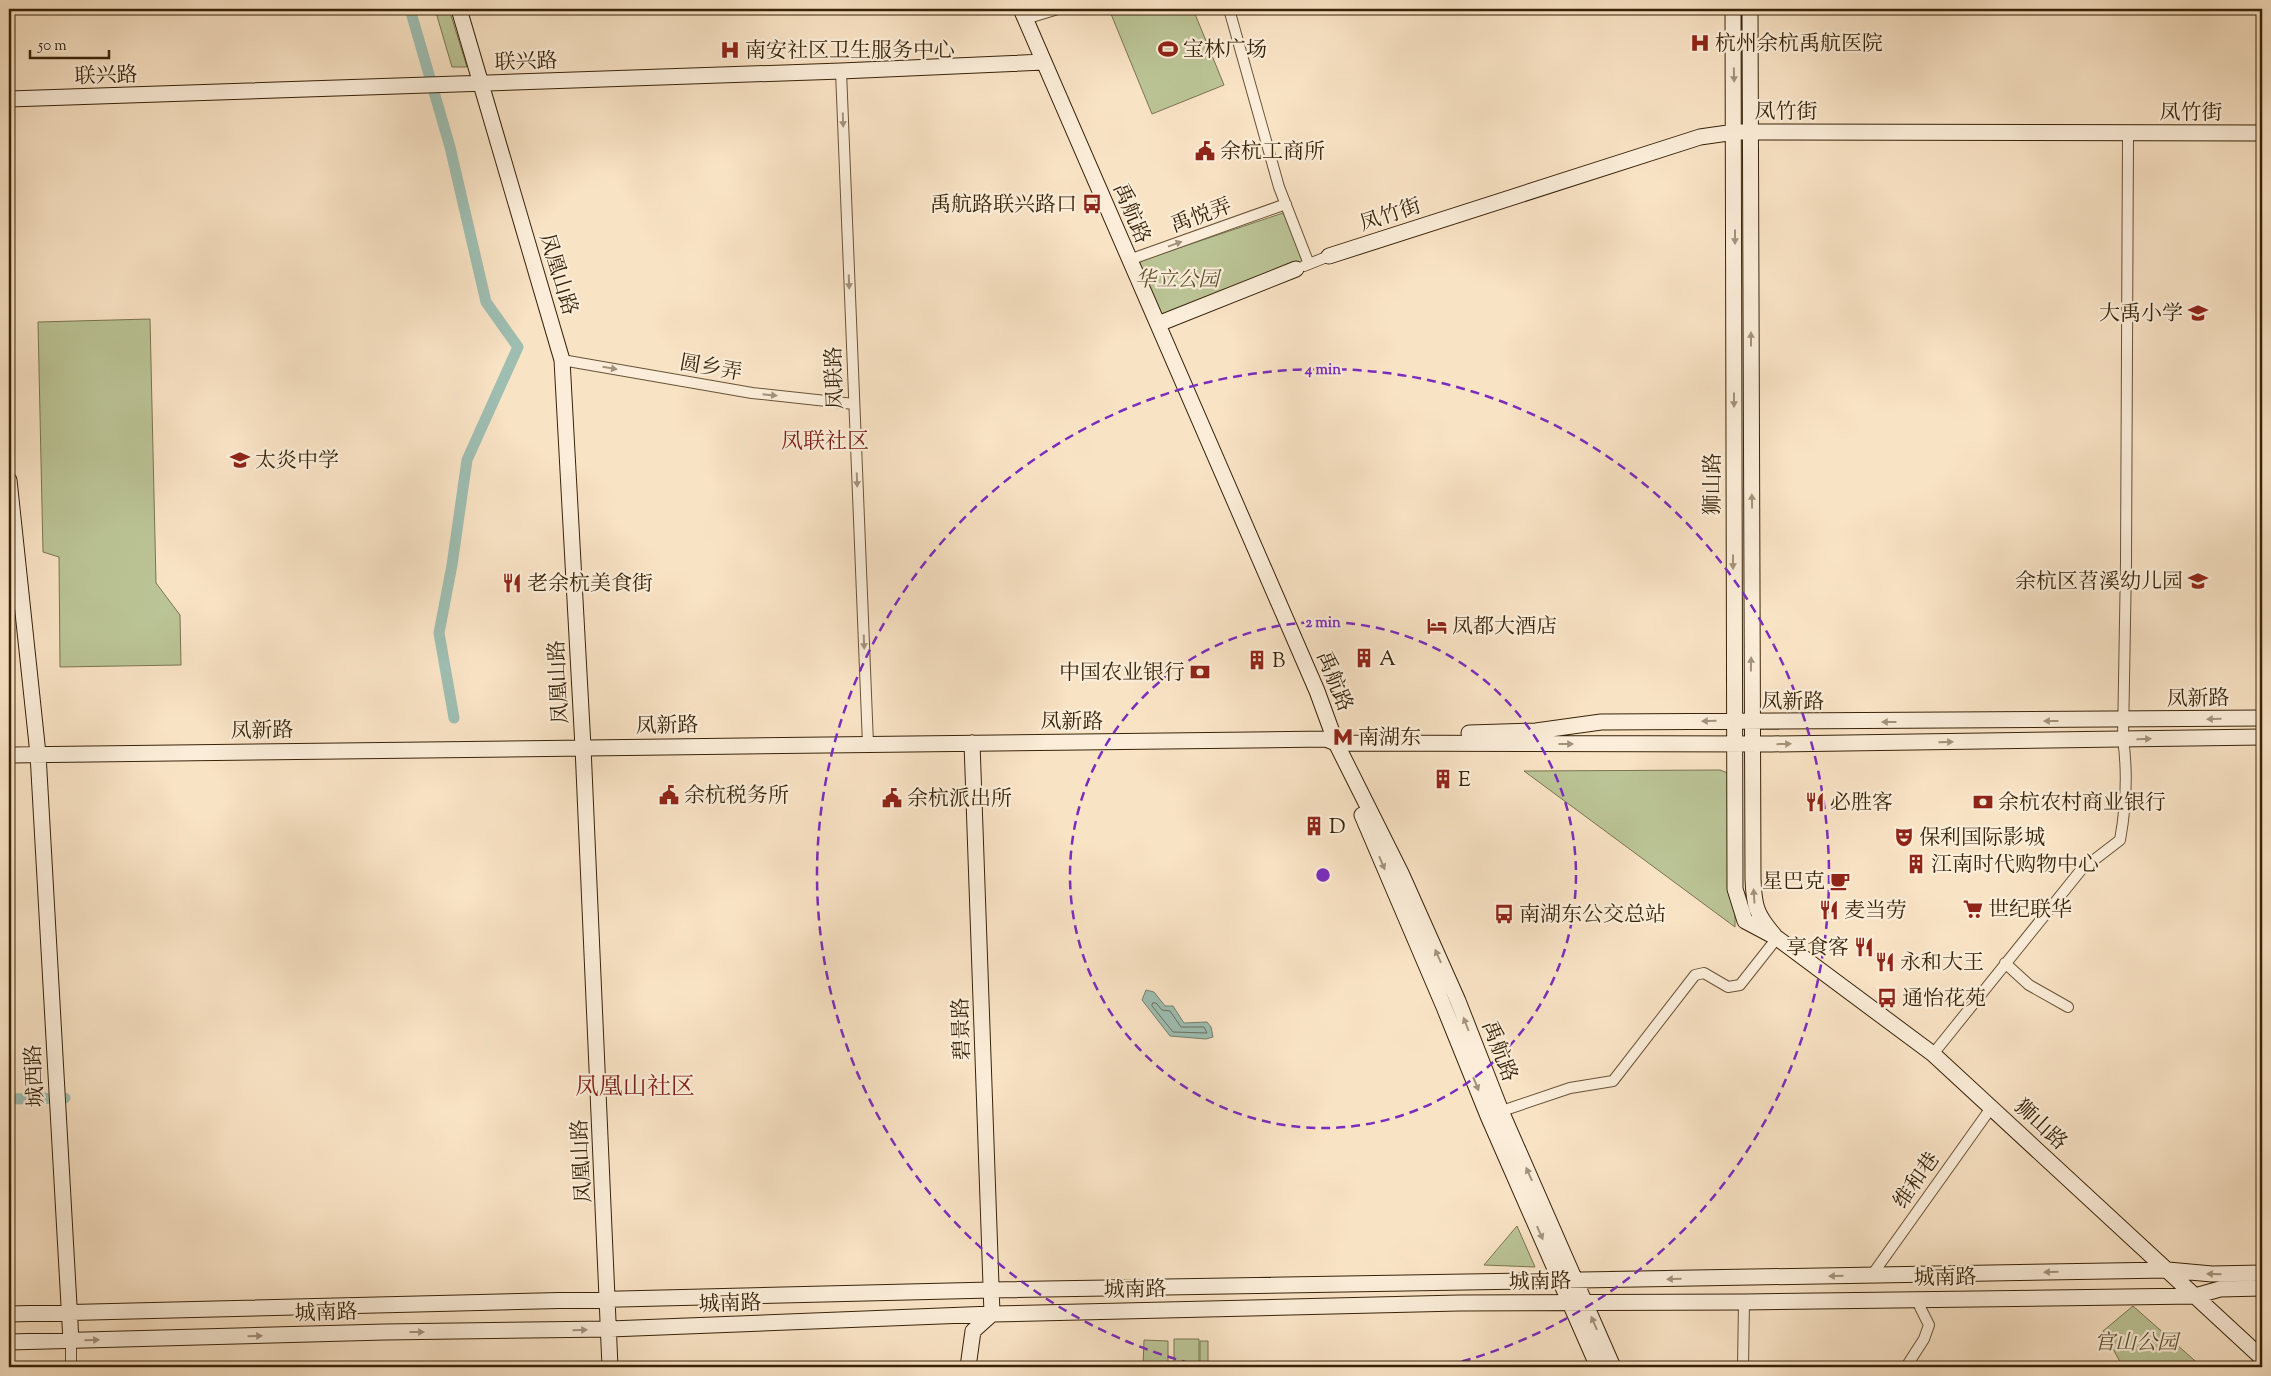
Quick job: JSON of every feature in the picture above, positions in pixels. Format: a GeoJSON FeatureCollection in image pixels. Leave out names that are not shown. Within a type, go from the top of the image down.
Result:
{"type":"FeatureCollection","features":[{"type":"Feature","properties":{"kind":"main road","name":"凤凰山路"},"geometry":{"type":"LineString","coordinates":[[458,9],[562,360],[583,747],[609,1299],[610,1367]]}},
{"type":"Feature","properties":{"kind":"main road","name":"禹航路"},"geometry":{"type":"LineString","coordinates":[[1012,9],[1039,62],[1158,324],[1318,691],[1332,739]]}},
{"type":"Feature","properties":{"kind":"main road","name":"狮山路"},"geometry":{"type":"LineString","coordinates":[[1733,9],[1735,132],[1734,889],[1745,921],[1777,938],[1933,1054],[2262,1358]]}},
{"type":"Feature","properties":{"kind":"main road","name":"狮山路"},"geometry":{"type":"LineString","coordinates":[[1750,9],[1754,905],[1764,924],[1777,938]]}},
{"type":"Feature","properties":{"kind":"main road","name":"禹航路"},"geometry":{"type":"LineString","coordinates":[[1023,14],[1039,62],[1151,327],[1310,695],[1332,739],[1366,825],[1569,1280],[1578,1302],[1598,1367]]}},
{"type":"Feature","properties":{"kind":"main road","name":"联兴路"},"geometry":{"type":"LineString","coordinates":[[9,99],[480,84],[1039,62]]}},
{"type":"Feature","properties":{"kind":"main road","name":"凤竹街"},"geometry":{"type":"LineString","coordinates":[[1329,256],[1700,137],[1735,132],[2262,133]]}},
{"type":"Feature","properties":{"kind":"main road"},"geometry":{"type":"LineString","coordinates":[[1158,324],[1302,266]]}},
{"type":"Feature","properties":{"kind":"main road","name":"城西路"},"geometry":{"type":"LineString","coordinates":[[9,480],[38,754],[70,1341]]}},
{"type":"Feature","properties":{"kind":"main road","name":"凤新路"},"geometry":{"type":"LineString","coordinates":[[1332,739],[1536,731],[1601,722],[1734,721],[1752,723],[2262,718]]}},
{"type":"Feature","properties":{"kind":"main road","name":"凤新路"},"geometry":{"type":"LineString","coordinates":[[9,755],[1332,739],[1752,744],[2262,737]]}},
{"type":"Feature","properties":{"kind":"main road","name":"碧景路"},"geometry":{"type":"LineString","coordinates":[[972,743],[992,1314]]}},
{"type":"Feature","properties":{"kind":"main road","name":"城南路"},"geometry":{"type":"LineString","coordinates":[[9,1314],[991,1290],[2168,1270],[2212,1274],[2262,1273]]}},
{"type":"Feature","properties":{"kind":"main road","name":"城南路"},"geometry":{"type":"LineString","coordinates":[[9,1342],[386,1332],[610,1329],[992,1314],[1578,1302],[1744,1302],[1924,1298],[2195,1296],[2220,1289],[2262,1288]]}},
{"type":"Feature","properties":{"kind":"main road","name":"禹航路"},"geometry":{"type":"LineString","coordinates":[[1578,1302],[1613,1367]]}},
{"type":"Feature","properties":{"kind":"main road"},"geometry":{"type":"LineString","coordinates":[[968,1367],[973,1332],[992,1314]]}},
{"type":"Feature","properties":{"kind":"street"},"geometry":{"type":"LineString","coordinates":[[1023,14],[1058,9]]}},
{"type":"Feature","properties":{"kind":"street"},"geometry":{"type":"LineString","coordinates":[[1229,9],[1279,187],[1305,250],[1302,266]]}},
{"type":"Feature","properties":{"kind":"street","name":"凤联路"},"geometry":{"type":"LineString","coordinates":[[841,71],[868,744]]}},
{"type":"Feature","properties":{"kind":"street"},"geometry":{"type":"LineString","coordinates":[[1933,1054],[2080,870],[2120,840],[2126,808],[2126,759],[2123,740],[2126,562],[2128,134]]}},
{"type":"Feature","properties":{"kind":"street","name":"禹悦弄"},"geometry":{"type":"LineString","coordinates":[[1129,260],[1286,204]]}},
{"type":"Feature","properties":{"kind":"street"},"geometry":{"type":"LineString","coordinates":[[1302,266],[1329,256]]}},
{"type":"Feature","properties":{"kind":"street","name":"圆乡弄"},"geometry":{"type":"LineString","coordinates":[[562,360],[752,394],[854,404]]}},
{"type":"Feature","properties":{"kind":"street"},"geometry":{"type":"LineString","coordinates":[[1495,1114],[1570,1088],[1613,1081],[1695,976],[1704,973],[1728,987],[1740,985],[1777,938]]}},
{"type":"Feature","properties":{"kind":"street"},"geometry":{"type":"LineString","coordinates":[[2005,963],[2029,985],[2068,1007]]}},
{"type":"Feature","properties":{"kind":"street","name":"维和巷"},"geometry":{"type":"LineString","coordinates":[[1872,1275],[1991,1108]]}},
{"type":"Feature","properties":{"kind":"street"},"geometry":{"type":"LineString","coordinates":[[1906,1367],[1924,1339],[1929,1325],[1920,1307],[1924,1298]]}},
{"type":"Feature","properties":{"kind":"street"},"geometry":{"type":"LineString","coordinates":[[1743,1367],[1744,1302]]}},
{"type":"Feature","properties":{"kind":"street"},"geometry":{"type":"LineString","coordinates":[[70,1341],[72,1367]]}},
{"type":"Feature","properties":{"kind":"green space"},"geometry":{"type":"Polygon","coordinates":[[[435,9],[449,9],[467,67],[452,67],[435,9]]]}},
{"type":"Feature","properties":{"kind":"green space","name":"宝林广场"},"geometry":{"type":"Polygon","coordinates":[[[1124,9],[1193,9],[1224,85],[1152,114],[1111,14],[1124,9]]]}},
{"type":"Feature","properties":{"kind":"green space","name":"华立公园"},"geometry":{"type":"Polygon","coordinates":[[[1283,213],[1308,260],[1161,317],[1134,263],[1283,213]]]}},
{"type":"Feature","properties":{"kind":"green space"},"geometry":{"type":"Polygon","coordinates":[[[150,319],[156,583],[180,615],[181,665],[60,667],[59,557],[43,552],[38,322],[150,319]]]}},
{"type":"Feature","properties":{"kind":"green space"},"geometry":{"type":"Polygon","coordinates":[[[1720,770],[1733,775],[1735,789],[1735,927],[1524,771],[1720,770]]]}},
{"type":"Feature","properties":{"kind":"green space"},"geometry":{"type":"Polygon","coordinates":[[[1517,1226],[1535,1267],[1484,1265],[1517,1226]]]}},
{"type":"Feature","properties":{"kind":"green space","name":"官山公园"},"geometry":{"type":"Polygon","coordinates":[[[2133,1306],[2202,1367],[2123,1367],[2103,1331],[2133,1306]]]}},
{"type":"Feature","properties":{"kind":"green space"},"geometry":{"type":"Polygon","coordinates":[[[1174,1339],[1199,1339],[1199,1367],[1174,1367],[1174,1339]]]}},
{"type":"Feature","properties":{"kind":"green space"},"geometry":{"type":"Polygon","coordinates":[[[1144,1340],[1168,1341],[1168,1367],[1143,1367],[1144,1340]]]}},
{"type":"Feature","properties":{"kind":"green space"},"geometry":{"type":"Polygon","coordinates":[[[1200,1341],[1208,1341],[1208,1367],[1200,1367],[1200,1341]]]}},
{"type":"Feature","properties":{"kind":"water"},"geometry":{"type":"Polygon","coordinates":[[[1146,990],[1154,992],[1165,1006],[1173,1006],[1184,1023],[1207,1022],[1211,1027],[1213,1037],[1206,1039],[1170,1036],[1142,1000],[1146,990]]]}},
{"type":"Feature","properties":{"kind":"waterway"},"geometry":{"type":"LineString","coordinates":[[410,9],[450,147],[486,302],[518,347],[467,460],[452,565],[439,633],[454,718]]}},
{"type":"Feature","properties":{"kind":"waterway"},"geometry":{"type":"LineString","coordinates":[[9,1099],[65,1098]]}},
{"type":"Feature","properties":{"kind":"place","name":"杭州余杭禹航医院"},"geometry":{"type":"Point","coordinates":[1700,43]}},
{"type":"Feature","properties":{"kind":"place","name":"宝林广场"},"geometry":{"type":"Point","coordinates":[1168,49]}},
{"type":"Feature","properties":{"kind":"place","name":"南安社区卫生服务中心"},"geometry":{"type":"Point","coordinates":[730,50]}},
{"type":"Feature","properties":{"kind":"place","name":"余杭工商所"},"geometry":{"type":"Point","coordinates":[1205,151]}},
{"type":"Feature","properties":{"kind":"place","name":"禹航路联兴路口"},"geometry":{"type":"Point","coordinates":[1092,204]}},
{"type":"Feature","properties":{"kind":"place","name":"大禹小学"},"geometry":{"type":"Point","coordinates":[2198,313]}},
{"type":"Feature","properties":{"kind":"place","name":"太炎中学"},"geometry":{"type":"Point","coordinates":[240,460]}},
{"type":"Feature","properties":{"kind":"place","name":"余杭区苕溪幼儿园"},"geometry":{"type":"Point","coordinates":[2198,581]}},
{"type":"Feature","properties":{"kind":"place","name":"老余杭美食街"},"geometry":{"type":"Point","coordinates":[512,583]}},
{"type":"Feature","properties":{"kind":"place","name":"凤都大酒店"},"geometry":{"type":"Point","coordinates":[1437,626]}},
{"type":"Feature","properties":{"kind":"place","name":"A"},"geometry":{"type":"Point","coordinates":[1364,658]}},
{"type":"Feature","properties":{"kind":"place","name":"B"},"geometry":{"type":"Point","coordinates":[1257,660]}},
{"type":"Feature","properties":{"kind":"place","name":"中国农业银行"},"geometry":{"type":"Point","coordinates":[1200,672]}},
{"type":"Feature","properties":{"kind":"place","name":"南湖东"},"geometry":{"type":"Point","coordinates":[1343,737]}},
{"type":"Feature","properties":{"kind":"place","name":"E"},"geometry":{"type":"Point","coordinates":[1443,779]}},
{"type":"Feature","properties":{"kind":"place","name":"余杭税务所"},"geometry":{"type":"Point","coordinates":[669,795]}},
{"type":"Feature","properties":{"kind":"place","name":"余杭派出所"},"geometry":{"type":"Point","coordinates":[892,798]}},
{"type":"Feature","properties":{"kind":"place","name":"必胜客"},"geometry":{"type":"Point","coordinates":[1815,802]}},
{"type":"Feature","properties":{"kind":"place","name":"余杭农村商业银行"},"geometry":{"type":"Point","coordinates":[1983,802]}},
{"type":"Feature","properties":{"kind":"place","name":"D"},"geometry":{"type":"Point","coordinates":[1314,826]}},
{"type":"Feature","properties":{"kind":"place","name":"保利国际影城"},"geometry":{"type":"Point","coordinates":[1904,837]}},
{"type":"Feature","properties":{"kind":"place","name":"江南时代购物中心"},"geometry":{"type":"Point","coordinates":[1916,864]}},
{"type":"Feature","properties":{"kind":"place","name":"星巴克"},"geometry":{"type":"Point","coordinates":[1840,881]}},
{"type":"Feature","properties":{"kind":"place","name":"世纪联华"},"geometry":{"type":"Point","coordinates":[1973,909]}},
{"type":"Feature","properties":{"kind":"place","name":"麦当劳"},"geometry":{"type":"Point","coordinates":[1829,910]}},
{"type":"Feature","properties":{"kind":"place","name":"南湖东公交总站"},"geometry":{"type":"Point","coordinates":[1504,914]}},
{"type":"Feature","properties":{"kind":"place","name":"享食客"},"geometry":{"type":"Point","coordinates":[1864,947]}},
{"type":"Feature","properties":{"kind":"place","name":"永和大王"},"geometry":{"type":"Point","coordinates":[1885,962]}},
{"type":"Feature","properties":{"kind":"place","name":"通怡花苑"},"geometry":{"type":"Point","coordinates":[1887,998]}},
{"type":"Feature","properties":{"kind":"district","name":"凤联社区"},"geometry":{"type":"Point","coordinates":[825,440]}},
{"type":"Feature","properties":{"kind":"district","name":"凤凰山社区"},"geometry":{"type":"Point","coordinates":[635,1086]}}]}
